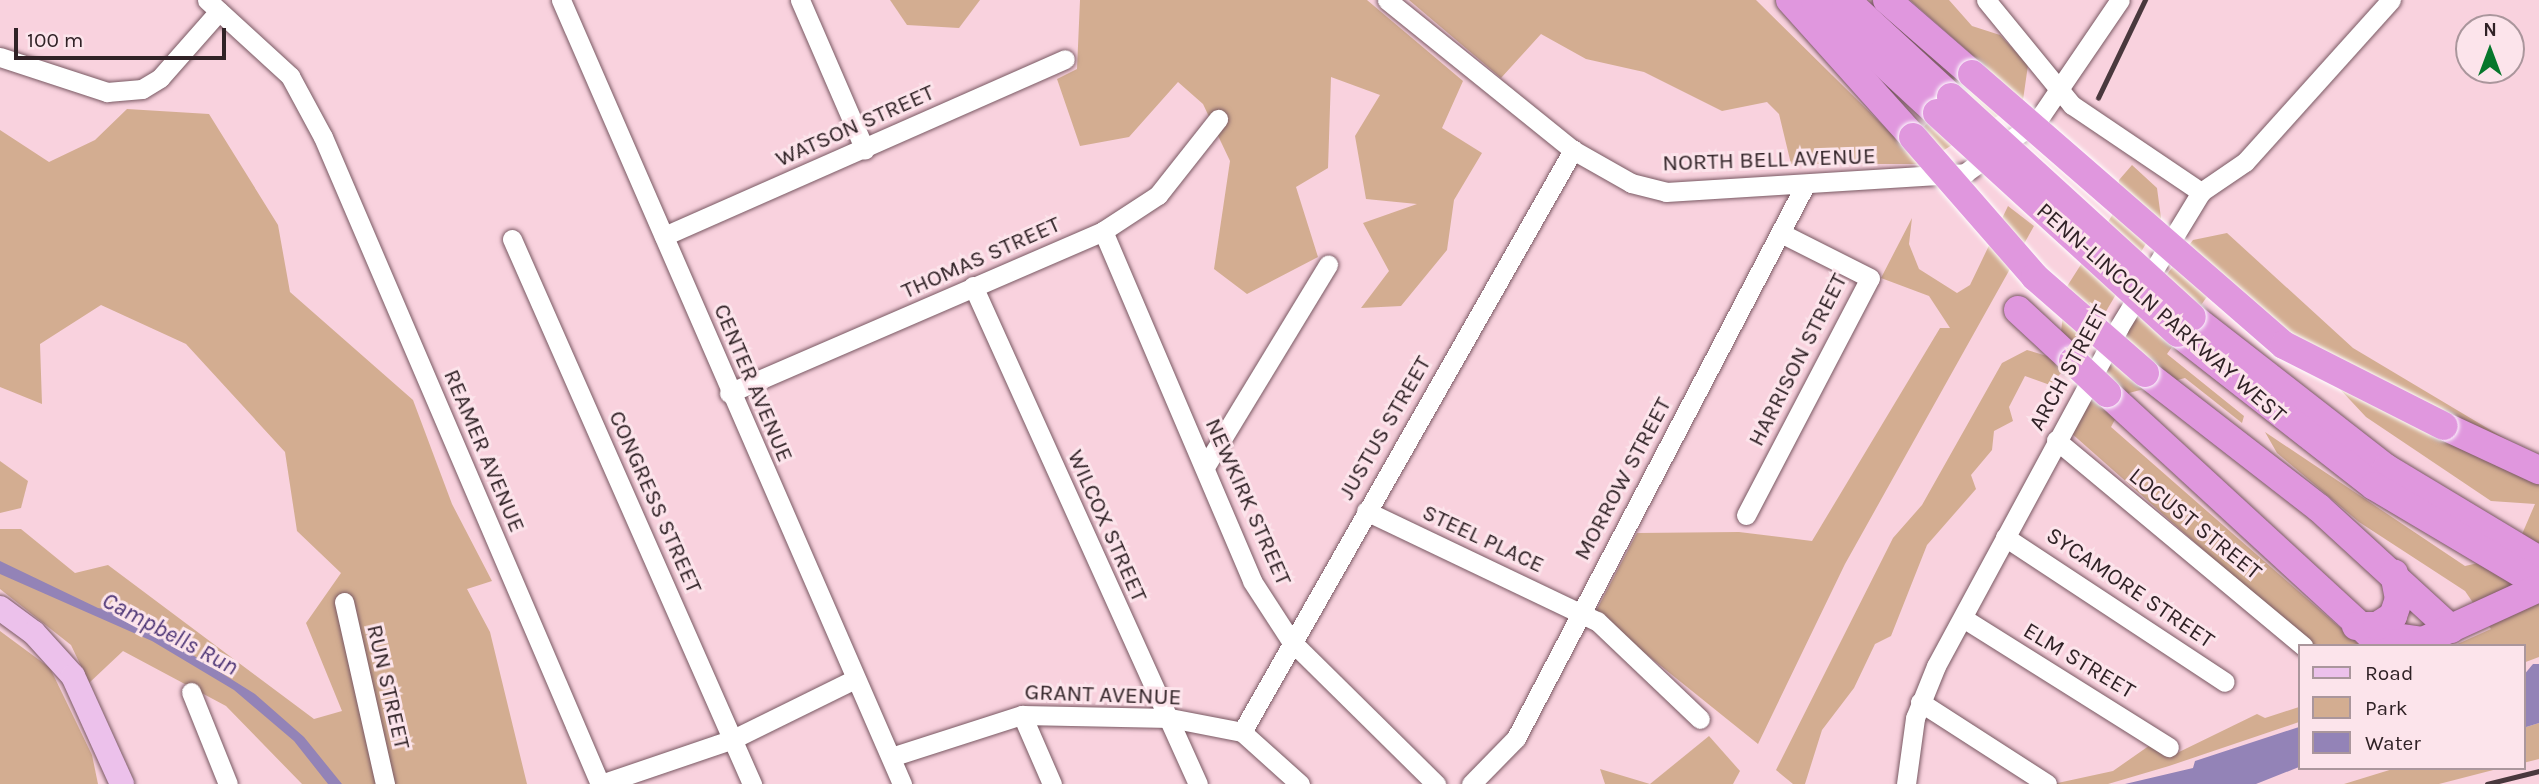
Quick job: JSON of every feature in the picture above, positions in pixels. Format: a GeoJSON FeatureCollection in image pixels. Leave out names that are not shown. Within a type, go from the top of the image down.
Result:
{"type":"FeatureCollection","features":[{"type":"Feature","properties":{"kind":"highway"},"geometry":{"type":"LineString","coordinates":[[1790,0],[2035,276],[2145,373],[2394,573],[2451,629]]}},
{"type":"Feature","properties":{"kind":"highway","name":"PENN-LINCOLN PARKWAY WEST"},"geometry":{"type":"LineString","coordinates":[[1815,0],[1944,105],[2321,448],[2492,546],[2539,586]]}},
{"type":"Feature","properties":{"kind":"highway","name":"PENN-LINCOLN PARKWAY WEST"},"geometry":{"type":"LineString","coordinates":[[1846,0],[1944,105]]}},
{"type":"Feature","properties":{"kind":"highway"},"geometry":{"type":"LineString","coordinates":[[1887,0],[2284,345],[2350,384],[2539,470]]}},
{"type":"Feature","properties":{"kind":"highway"},"geometry":{"type":"LineString","coordinates":[[2018,310],[2356,626],[2401,643],[2451,629],[2539,586]]}},
{"type":"Feature","properties":{"kind":"highway","name":"PENN-LINCOLN PARKWAY WEST"},"geometry":{"type":"LineString","coordinates":[[2492,546],[2539,561]]}},
{"type":"Feature","properties":{"kind":"highway"},"geometry":{"type":"LineString","coordinates":[[2356,626],[2377,626],[2393,616],[2399,599],[2394,573]]}},
{"type":"Feature","properties":{"kind":"main road"},"geometry":{"type":"LineString","coordinates":[[4,611],[73,676],[122,784]]}},
{"type":"Feature","properties":{"kind":"street","name":"CENTER AVENUE"},"geometry":{"type":"LineString","coordinates":[[561,0],[729,393],[902,784]]}},
{"type":"Feature","properties":{"kind":"street"},"geometry":{"type":"LineString","coordinates":[[800,0],[865,150]]}},
{"type":"Feature","properties":{"kind":"street","name":"NORTH BELL AVENUE"},"geometry":{"type":"LineString","coordinates":[[1387,0],[1573,150],[1631,183],[1666,192],[1804,187],[1965,173],[2038,120],[2059,93],[2120,0]]}},
{"type":"Feature","properties":{"kind":"street"},"geometry":{"type":"LineString","coordinates":[[1986,0],[2059,93],[2113,137],[2201,192]]}},
{"type":"Feature","properties":{"kind":"street","name":"ARCH STREET"},"geometry":{"type":"LineString","coordinates":[[1906,784],[1920,702],[2056,440],[2201,192],[2245,162],[2391,0]]}},
{"type":"Feature","properties":{"kind":"street"},"geometry":{"type":"LineString","coordinates":[[0,57],[107,92],[142,89],[160,78],[213,5]]}},
{"type":"Feature","properties":{"kind":"street","name":"REAMER AVENUE"},"geometry":{"type":"LineString","coordinates":[[213,5],[290,76],[323,137],[601,784]]}},
{"type":"Feature","properties":{"kind":"street","name":"WATSON STREET"},"geometry":{"type":"LineString","coordinates":[[664,236],[865,150],[1065,59]]}},
{"type":"Feature","properties":{"kind":"street","name":"THOMAS STREET"},"geometry":{"type":"LineString","coordinates":[[729,393],[1103,231],[1157,195],[1218,119]]}},
{"type":"Feature","properties":{"kind":"street","name":"JUSTUS STREET"},"geometry":{"type":"LineString","coordinates":[[1242,732],[1291,641],[1573,150]]}},
{"type":"Feature","properties":{"kind":"street","name":"MORROW STREET"},"geometry":{"type":"LineString","coordinates":[[1471,784],[1516,738],[1804,187]]}},
{"type":"Feature","properties":{"kind":"street","name":"NEWKIRK STREET"},"geometry":{"type":"LineString","coordinates":[[1103,231],[1252,581],[1291,641],[1436,784]]}},
{"type":"Feature","properties":{"kind":"street","name":"HARRISON STREET"},"geometry":{"type":"LineString","coordinates":[[1746,515],[1870,278],[1781,233]]}},
{"type":"Feature","properties":{"kind":"street","name":"CONGRESS STREET"},"geometry":{"type":"LineString","coordinates":[[512,239],[752,784]]}},
{"type":"Feature","properties":{"kind":"street"},"geometry":{"type":"LineString","coordinates":[[1205,467],[1328,265]]}},
{"type":"Feature","properties":{"kind":"street","name":"WILCOX STREET"},"geometry":{"type":"LineString","coordinates":[[973,286],[1198,784]]}},
{"type":"Feature","properties":{"kind":"street","name":"LOCUST STREET"},"geometry":{"type":"LineString","coordinates":[[2056,440],[2302,644]]}},
{"type":"Feature","properties":{"kind":"street","name":"STEEL PLACE"},"geometry":{"type":"LineString","coordinates":[[1366,511],[1580,612],[1700,719]]}},
{"type":"Feature","properties":{"kind":"street","name":"SYCAMORE STREET"},"geometry":{"type":"LineString","coordinates":[[2005,537],[2225,682]]}},
{"type":"Feature","properties":{"kind":"street","name":"RUN STREET"},"geometry":{"type":"LineString","coordinates":[[344,601],[385,784]]}},
{"type":"Feature","properties":{"kind":"street","name":"ELM STREET"},"geometry":{"type":"LineString","coordinates":[[1963,618],[2169,747]]}},
{"type":"Feature","properties":{"kind":"street"},"geometry":{"type":"LineString","coordinates":[[601,784],[733,739],[855,679]]}},
{"type":"Feature","properties":{"kind":"street"},"geometry":{"type":"LineString","coordinates":[[191,692],[228,784]]}},
{"type":"Feature","properties":{"kind":"street"},"geometry":{"type":"LineString","coordinates":[[1920,702],[2047,784]]}},
{"type":"Feature","properties":{"kind":"street"},"geometry":{"type":"LineString","coordinates":[[1022,715],[1052,784]]}},
{"type":"Feature","properties":{"kind":"street","name":"GRANT AVENUE"},"geometry":{"type":"LineString","coordinates":[[891,757],[1022,715],[1170,718],[1242,732]]}},
{"type":"Feature","properties":{"kind":"street"},"geometry":{"type":"LineString","coordinates":[[1242,732],[1300,784]]}},
{"type":"Feature","properties":{"kind":"green space"},"geometry":{"type":"Polygon","coordinates":[[[890,0],[980,0],[959,28],[907,25],[890,0]]]}},
{"type":"Feature","properties":{"kind":"green space"},"geometry":{"type":"Polygon","coordinates":[[[1080,0],[1367,0],[1463,81],[1442,128],[1482,153],[1454,200],[1447,250],[1401,306],[1361,308],[1389,271],[1363,223],[1417,204],[1366,199],[1355,136],[1380,95],[1331,77],[1328,168],[1296,187],[1318,257],[1247,294],[1214,269],[1230,161],[1203,104],[1178,82],[1129,137],[1080,146],[1057,79],[1077,69],[1080,0]]]}},
{"type":"Feature","properties":{"kind":"green space"},"geometry":{"type":"Polygon","coordinates":[[[1409,0],[1756,0],[1904,146],[1986,67],[1910,0],[1949,0],[1972,26],[2000,35],[2028,65],[2023,100],[1922,164],[1791,164],[1779,114],[1767,102],[1722,111],[1644,72],[1586,59],[1541,34],[1501,78],[1409,0]]]}},
{"type":"Feature","properties":{"kind":"green space"},"geometry":{"type":"Polygon","coordinates":[[[127,109],[209,114],[278,225],[290,292],[413,400],[452,504],[492,581],[467,589],[490,632],[527,784],[302,784],[226,706],[123,651],[89,683],[71,645],[0,589],[0,529],[21,529],[75,573],[108,565],[314,719],[342,711],[306,623],[341,573],[297,531],[285,452],[186,344],[101,305],[40,344],[42,404],[0,387],[0,130],[49,162],[95,140],[127,109]]]}},
{"type":"Feature","properties":{"kind":"green space"},"geometry":{"type":"Polygon","coordinates":[[[2132,165],[2157,188],[2161,218],[2085,347],[2050,385],[2025,376],[2009,407],[2013,421],[1994,431],[1992,450],[1971,475],[1976,489],[1927,545],[1891,636],[1875,644],[1854,688],[1822,730],[1805,784],[1793,784],[1776,770],[1893,538],[1922,505],[2002,363],[2027,350],[2047,356],[2061,332],[2066,288],[2113,214],[2119,180],[2132,165]]]}},
{"type":"Feature","properties":{"kind":"green space"},"geometry":{"type":"Polygon","coordinates":[[[2008,206],[2034,226],[1845,564],[1758,744],[1595,613],[1637,533],[1739,532],[1812,541],[1940,328],[1950,328],[1929,296],[1881,278],[1912,218],[1909,244],[1919,269],[1957,293],[1970,285],[2008,206]]]}},
{"type":"Feature","properties":{"kind":"green space"},"geometry":{"type":"Polygon","coordinates":[[[2227,233],[2353,348],[2539,459],[2539,657],[2525,662],[2525,644],[2457,644],[2491,629],[2465,591],[2359,522],[2277,453],[2265,432],[2465,566],[2513,555],[2535,504],[2491,501],[2366,417],[2279,324],[2228,280],[2206,298],[2167,354],[2244,416],[2242,423],[2185,378],[2129,393],[2111,427],[2359,644],[2310,644],[2070,432],[2131,322],[2193,240],[2227,233]]]}},
{"type":"Feature","properties":{"kind":"green space"},"geometry":{"type":"Polygon","coordinates":[[[0,461],[28,481],[21,508],[0,513],[0,461]]]}},
{"type":"Feature","properties":{"kind":"green space"},"geometry":{"type":"Polygon","coordinates":[[[0,631],[50,668],[92,755],[98,784],[0,784],[0,631]]]}},
{"type":"Feature","properties":{"kind":"green space"},"geometry":{"type":"Polygon","coordinates":[[[2298,707],[2298,722],[2169,766],[2108,784],[2053,784],[2113,771],[2153,743],[2177,753],[2257,714],[2265,718],[2298,707]]]}},
{"type":"Feature","properties":{"kind":"green space"},"geometry":{"type":"Polygon","coordinates":[[[2539,723],[2539,759],[2525,762],[2525,727],[2539,723]]]}},
{"type":"Feature","properties":{"kind":"green space"},"geometry":{"type":"Polygon","coordinates":[[[1709,736],[1740,771],[1733,784],[1650,784],[1709,736]]]}},
{"type":"Feature","properties":{"kind":"green space"},"geometry":{"type":"Polygon","coordinates":[[[1600,769],[1650,784],[1605,784],[1600,769]]]}},
{"type":"Feature","properties":{"kind":"green space"},"geometry":{"type":"Polygon","coordinates":[[[2390,770],[2493,770],[2439,784],[2344,784],[2390,770]]]}},
{"type":"Feature","properties":{"kind":"water"},"geometry":{"type":"Polygon","coordinates":[[[0,561],[98,608],[127,614],[255,694],[304,737],[342,784],[328,784],[294,741],[234,690],[152,641],[0,574],[0,561]]]}},
{"type":"Feature","properties":{"kind":"water"},"geometry":{"type":"Polygon","coordinates":[[[2533,664],[2539,664],[2539,723],[2525,727],[2525,674],[2533,664]]]}},
{"type":"Feature","properties":{"kind":"water"},"geometry":{"type":"Polygon","coordinates":[[[2298,727],[2298,767],[2256,784],[2125,784],[2193,768],[2195,761],[2298,727]]]}},
{"type":"Feature","properties":{"kind":"railway"},"geometry":{"type":"LineString","coordinates":[[2098,98],[2145,0]]}},
{"type":"Feature","properties":{"kind":"railway"},"geometry":{"type":"LineString","coordinates":[[2487,784],[2539,771]]}},
{"type":"Feature","properties":{"kind":"water label","name":"Campbells Run"},"geometry":{"type":"Point","coordinates":[170,634]}}]}
